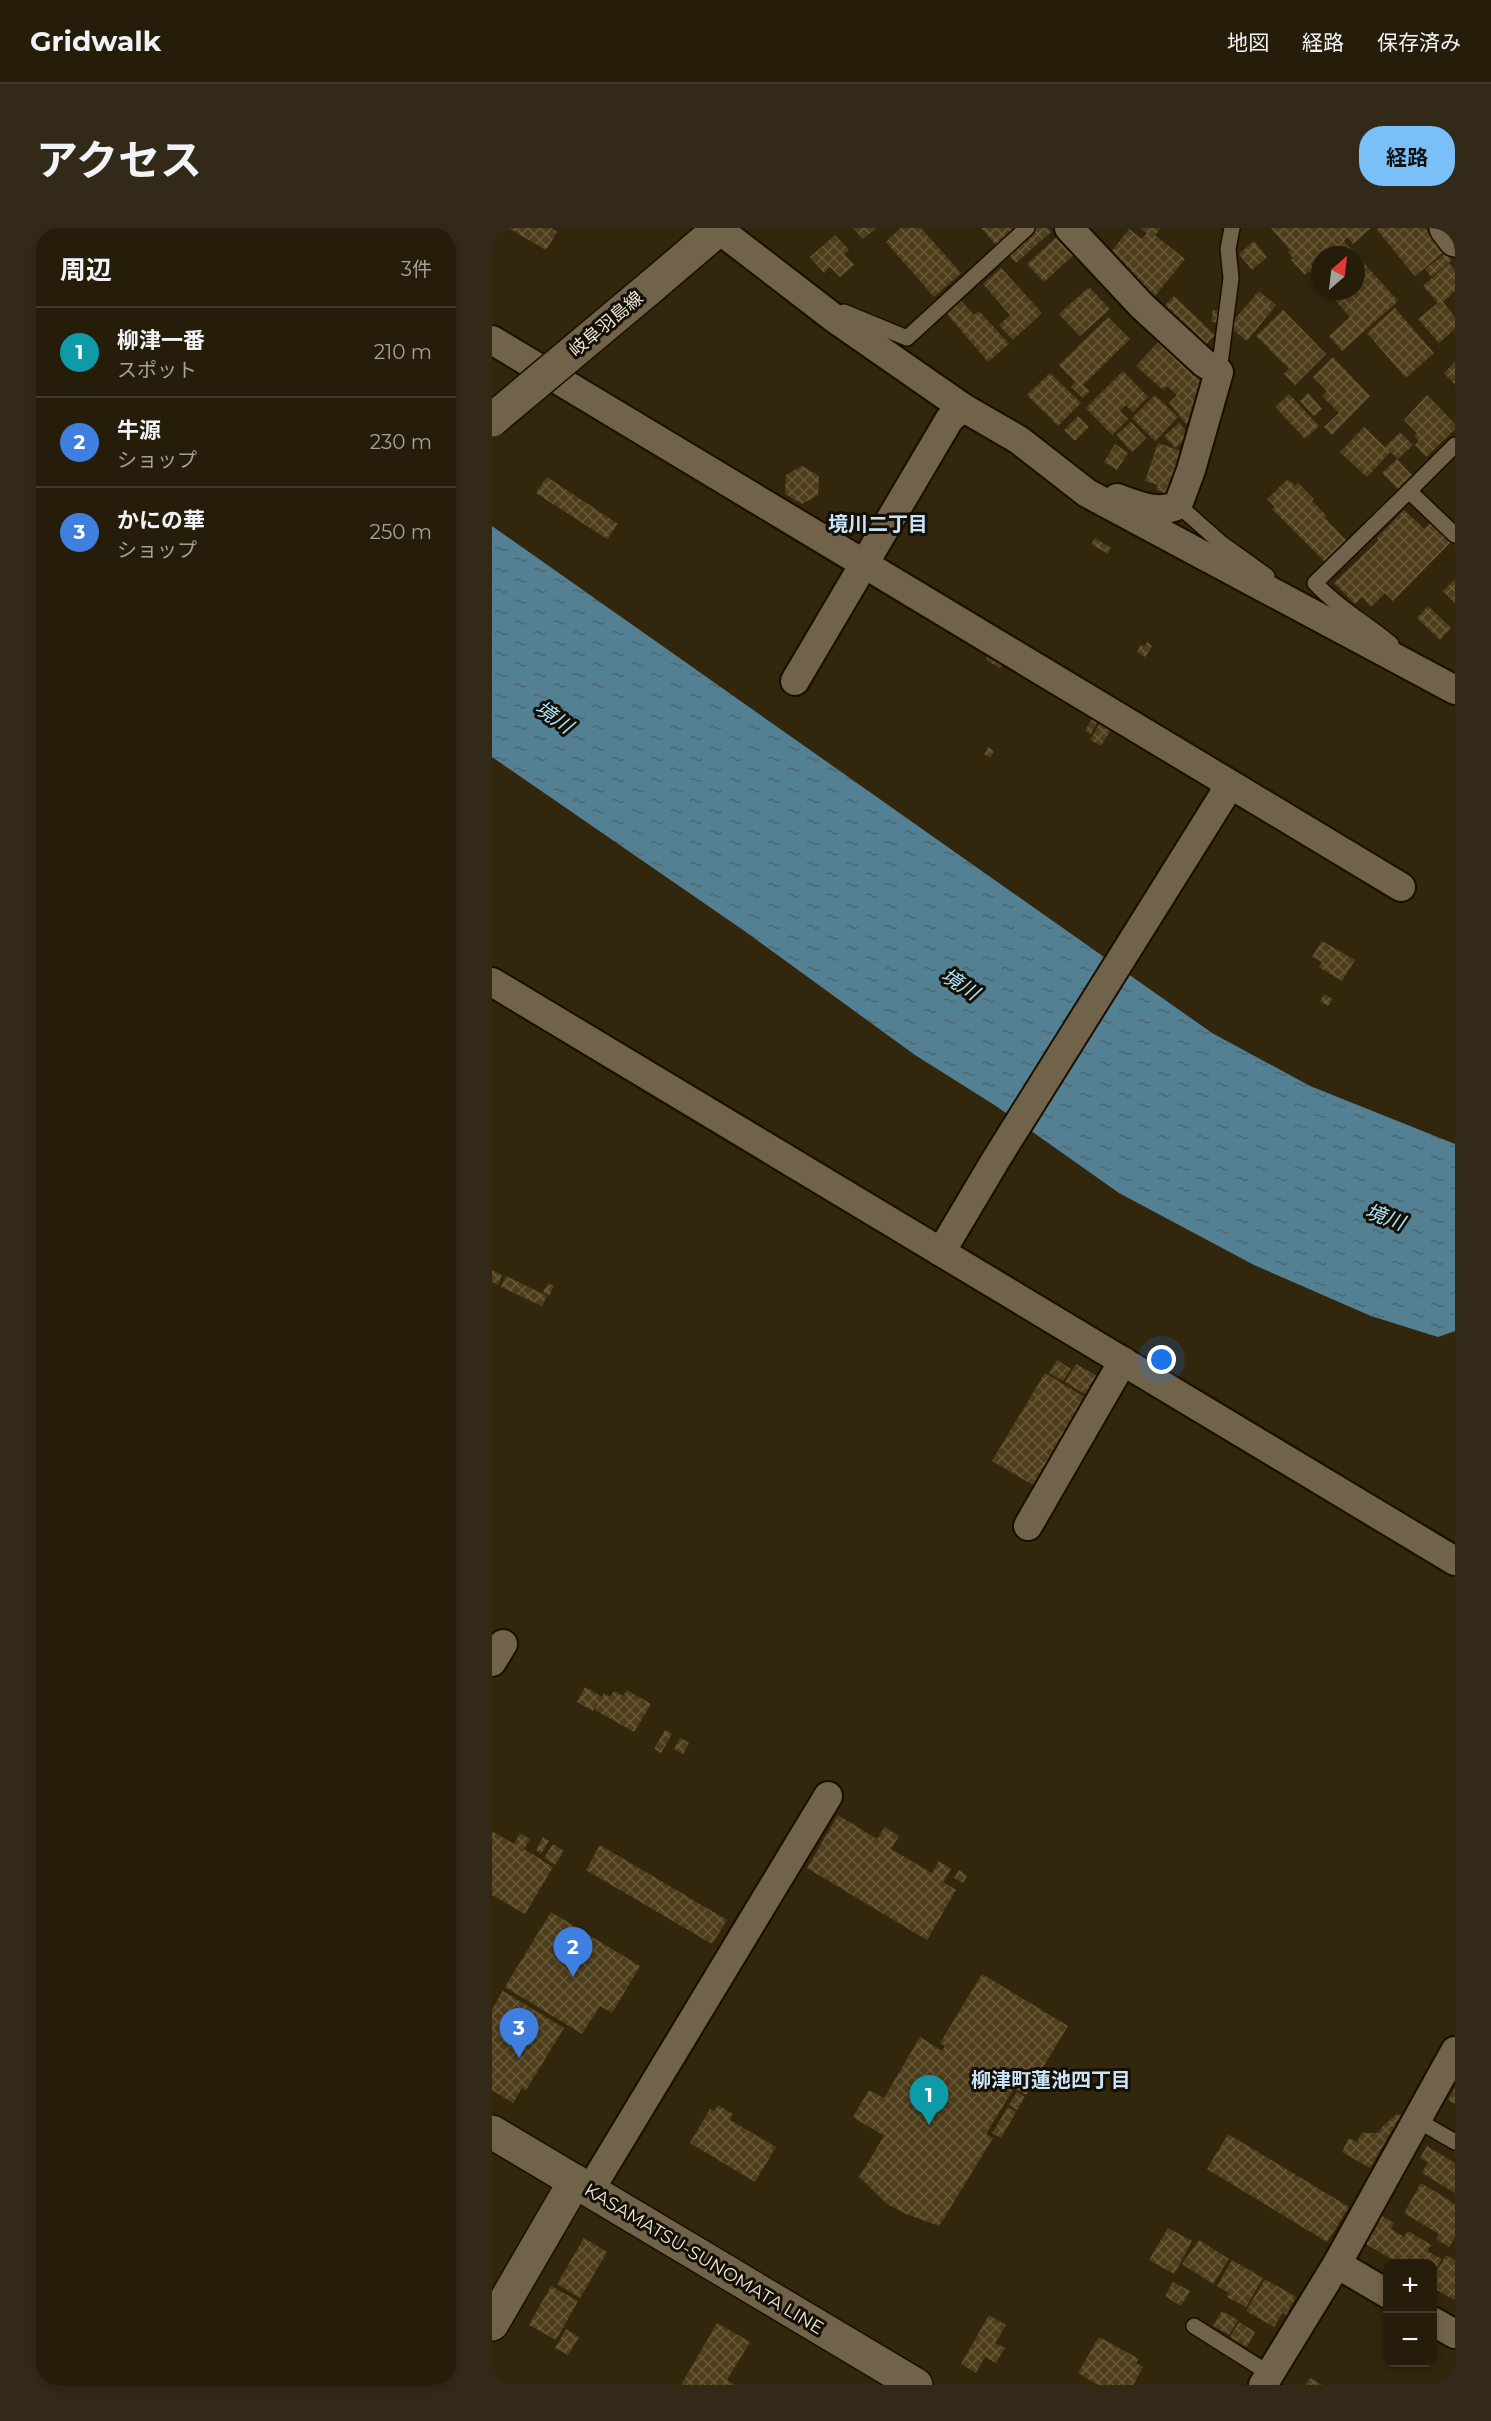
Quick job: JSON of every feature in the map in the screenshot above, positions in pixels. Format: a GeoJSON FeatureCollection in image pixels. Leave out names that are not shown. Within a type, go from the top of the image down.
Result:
{"type":"FeatureCollection","features":[{"type":"Feature","properties":{"kind":"main road","name":"岐阜羽島線"},"geometry":{"type":"LineString","coordinates":[[492,420],[719,228]]}},
{"type":"Feature","properties":{"kind":"main road"},"geometry":{"type":"LineString","coordinates":[[1446,228],[1455,240]]}},
{"type":"Feature","properties":{"kind":"main road","name":"KASAMATSU-SUNOMATA LINE"},"geometry":{"type":"LineString","coordinates":[[492,2132],[916,2385]]}},
{"type":"Feature","properties":{"kind":"main road"},"geometry":{"type":"LineString","coordinates":[[492,2324],[582,2186]]}},
{"type":"Feature","properties":{"kind":"street"},"geometry":{"type":"LineString","coordinates":[[719,228],[834,318],[962,407],[1019,440],[1087,494],[1402,661],[1442,676],[1455,690]]}},
{"type":"Feature","properties":{"kind":"street"},"geometry":{"type":"LineString","coordinates":[[1069,228],[1142,306],[1204,363],[1219,372],[1191,470],[1178,505],[1169,510],[1139,506],[1097,491],[1087,494]]}},
{"type":"Feature","properties":{"kind":"street"},"geometry":{"type":"LineString","coordinates":[[492,340],[1401,887]]}},
{"type":"Feature","properties":{"kind":"street"},"geometry":{"type":"LineString","coordinates":[[795,681],[949,420],[962,407]]}},
{"type":"Feature","properties":{"kind":"street"},"geometry":{"type":"LineString","coordinates":[[941,1252],[995,1161],[1230,785]]}},
{"type":"Feature","properties":{"kind":"street"},"geometry":{"type":"LineString","coordinates":[[492,982],[1455,1561]]}},
{"type":"Feature","properties":{"kind":"street"},"geometry":{"type":"LineString","coordinates":[[1028,1526],[1122,1361]]}},
{"type":"Feature","properties":{"kind":"street"},"geometry":{"type":"LineString","coordinates":[[582,2186],[828,1796]]}},
{"type":"Feature","properties":{"kind":"street"},"geometry":{"type":"LineString","coordinates":[[1267,2379],[1336,2264],[1455,2051]]}},
{"type":"Feature","properties":{"kind":"street"},"geometry":{"type":"LineString","coordinates":[[1336,2264],[1383,2291]]}},
{"type":"Feature","properties":{"kind":"street"},"geometry":{"type":"LineString","coordinates":[[1437,2323],[1455,2334]]}},
{"type":"Feature","properties":{"kind":"lane"},"geometry":{"type":"LineString","coordinates":[[834,318],[844,312],[907,338],[1027,228]]}},
{"type":"Feature","properties":{"kind":"lane"},"geometry":{"type":"LineString","coordinates":[[1219,372],[1231,278],[1228,249],[1232,228]]}},
{"type":"Feature","properties":{"kind":"lane"},"geometry":{"type":"LineString","coordinates":[[1402,661],[1397,649],[1367,624],[1332,601],[1315,583],[1455,445]]}},
{"type":"Feature","properties":{"kind":"lane"},"geometry":{"type":"LineString","coordinates":[[1409,491],[1455,535]]}},
{"type":"Feature","properties":{"kind":"lane"},"geometry":{"type":"LineString","coordinates":[[1178,505],[1221,543],[1287,589],[1281,596]]}},
{"type":"Feature","properties":{"kind":"lane"},"geometry":{"type":"LineString","coordinates":[[1417,2120],[1455,2142]]}},
{"type":"Feature","properties":{"kind":"lane"},"geometry":{"type":"LineString","coordinates":[[1194,2326],[1267,2379]]}},
{"type":"Feature","properties":{"kind":"water","name":"境川"},"geometry":{"type":"Polygon","coordinates":[[[492,526],[1212,1033],[1310,1086],[1455,1144],[1455,1331],[1438,1337],[1371,1316],[1254,1265],[1119,1193],[996,1106],[915,1055],[743,930],[492,757],[492,526]]]}},
{"type":"Feature","properties":{"kind":"building"},"geometry":{"type":"Polygon","coordinates":[[[508,228],[551,228],[557,232],[546,250],[508,228]]]}},
{"type":"Feature","properties":{"kind":"building"},"geometry":{"type":"Polygon","coordinates":[[[853,228],[876,228],[863,239],[853,228]]]}},
{"type":"Feature","properties":{"kind":"building"},"geometry":{"type":"Polygon","coordinates":[[[901,228],[921,228],[961,273],[934,297],[886,242],[901,228]]]}},
{"type":"Feature","properties":{"kind":"building"},"geometry":{"type":"Polygon","coordinates":[[[981,228],[1017,228],[997,246],[981,228]]]}},
{"type":"Feature","properties":{"kind":"building"},"geometry":{"type":"Polygon","coordinates":[[[1036,228],[1048,228],[1051,232],[1016,263],[1007,253],[1036,228]]]}},
{"type":"Feature","properties":{"kind":"building"},"geometry":{"type":"Polygon","coordinates":[[[1140,228],[1161,228],[1155,235],[1185,259],[1155,296],[1108,256],[1129,229],[1142,239],[1147,233],[1140,228]]]}},
{"type":"Feature","properties":{"kind":"building"},"geometry":{"type":"Polygon","coordinates":[[[1271,228],[1371,228],[1353,244],[1347,237],[1344,241],[1348,246],[1311,246],[1311,273],[1309,271],[1305,275],[1291,260],[1293,258],[1288,252],[1290,250],[1271,228]]]}},
{"type":"Feature","properties":{"kind":"building"},"geometry":{"type":"Polygon","coordinates":[[[1379,228],[1425,228],[1444,252],[1415,276],[1377,230],[1379,228]]]}},
{"type":"Feature","properties":{"kind":"building"},"geometry":{"type":"Polygon","coordinates":[[[1060,234],[1077,252],[1044,282],[1027,264],[1060,234]]]}},
{"type":"Feature","properties":{"kind":"building"},"geometry":{"type":"Polygon","coordinates":[[[835,235],[849,250],[844,254],[854,265],[840,277],[830,267],[824,273],[810,257],[835,235]]]}},
{"type":"Feature","properties":{"kind":"building"},"geometry":{"type":"Polygon","coordinates":[[[1254,241],[1267,257],[1252,270],[1239,254],[1254,241]]]}},
{"type":"Feature","properties":{"kind":"building"},"geometry":{"type":"Polygon","coordinates":[[[1446,253],[1452,260],[1431,277],[1425,269],[1446,253]]]}},
{"type":"Feature","properties":{"kind":"building"},"geometry":{"type":"Polygon","coordinates":[[[1449,263],[1455,270],[1455,291],[1443,302],[1455,317],[1455,329],[1439,343],[1418,319],[1438,303],[1423,286],[1449,263]]]}},
{"type":"Feature","properties":{"kind":"building"},"geometry":{"type":"Polygon","coordinates":[[[1365,264],[1398,301],[1342,351],[1329,336],[1350,317],[1335,300],[1365,300],[1365,264]]]}},
{"type":"Feature","properties":{"kind":"building"},"geometry":{"type":"Polygon","coordinates":[[[1001,268],[1042,313],[1013,340],[999,325],[1010,315],[983,284],[1001,268]]]}},
{"type":"Feature","properties":{"kind":"building"},"geometry":{"type":"Polygon","coordinates":[[[1089,287],[1110,309],[1080,336],[1059,314],[1089,287]]]}},
{"type":"Feature","properties":{"kind":"building"},"geometry":{"type":"Polygon","coordinates":[[[1259,291],[1276,305],[1247,341],[1233,330],[1235,319],[1259,291]]]}},
{"type":"Feature","properties":{"kind":"building"},"geometry":{"type":"Polygon","coordinates":[[[1174,296],[1215,335],[1202,349],[1161,310],[1174,296]]]}},
{"type":"Feature","properties":{"kind":"building"},"geometry":{"type":"Polygon","coordinates":[[[961,301],[974,315],[979,311],[1009,344],[988,362],[947,314],[961,301]]]}},
{"type":"Feature","properties":{"kind":"building"},"geometry":{"type":"Polygon","coordinates":[[[1395,308],[1434,353],[1406,378],[1367,333],[1395,308]]]}},
{"type":"Feature","properties":{"kind":"building"},"geometry":{"type":"Polygon","coordinates":[[[1213,310],[1222,311],[1220,323],[1211,322],[1213,310]]]}},
{"type":"Feature","properties":{"kind":"building"},"geometry":{"type":"Polygon","coordinates":[[[1283,310],[1326,354],[1295,385],[1284,374],[1289,369],[1256,336],[1283,310]]]}},
{"type":"Feature","properties":{"kind":"building"},"geometry":{"type":"Polygon","coordinates":[[[1108,317],[1130,339],[1083,385],[1090,391],[1083,398],[1071,387],[1075,382],[1059,365],[1108,317]]]}},
{"type":"Feature","properties":{"kind":"building"},"geometry":{"type":"Polygon","coordinates":[[[1163,337],[1207,377],[1200,407],[1186,424],[1169,403],[1177,395],[1167,386],[1163,390],[1136,366],[1163,337]]]}},
{"type":"Feature","properties":{"kind":"building"},"geometry":{"type":"Polygon","coordinates":[[[1333,357],[1370,396],[1332,435],[1324,427],[1339,413],[1322,396],[1327,391],[1313,377],[1333,357]]]}},
{"type":"Feature","properties":{"kind":"building"},"geometry":{"type":"Polygon","coordinates":[[[1455,362],[1455,385],[1444,373],[1455,362]]]}},
{"type":"Feature","properties":{"kind":"building"},"geometry":{"type":"Polygon","coordinates":[[[1123,371],[1148,397],[1133,412],[1126,405],[1120,411],[1128,419],[1112,435],[1086,408],[1123,371]]]}},
{"type":"Feature","properties":{"kind":"building"},"geometry":{"type":"Polygon","coordinates":[[[1050,373],[1081,403],[1058,426],[1027,395],[1050,373]]]}},
{"type":"Feature","properties":{"kind":"building"},"geometry":{"type":"Polygon","coordinates":[[[1308,393],[1322,409],[1314,416],[1300,401],[1308,393]]]}},
{"type":"Feature","properties":{"kind":"building"},"geometry":{"type":"Polygon","coordinates":[[[1289,394],[1319,426],[1305,439],[1275,407],[1289,394]]]}},
{"type":"Feature","properties":{"kind":"building"},"geometry":{"type":"Polygon","coordinates":[[[1155,395],[1178,417],[1155,441],[1132,418],[1155,395]]]}},
{"type":"Feature","properties":{"kind":"building"},"geometry":{"type":"Polygon","coordinates":[[[1427,395],[1455,424],[1455,429],[1426,457],[1415,445],[1419,441],[1414,436],[1417,433],[1404,420],[1427,395]]]}},
{"type":"Feature","properties":{"kind":"building"},"geometry":{"type":"Polygon","coordinates":[[[1078,416],[1089,427],[1075,441],[1064,430],[1078,416]]]}},
{"type":"Feature","properties":{"kind":"building"},"geometry":{"type":"Polygon","coordinates":[[[1131,422],[1146,438],[1132,452],[1116,435],[1131,422]]]}},
{"type":"Feature","properties":{"kind":"building"},"geometry":{"type":"Polygon","coordinates":[[[1179,423],[1190,436],[1175,448],[1164,436],[1179,423]]]}},
{"type":"Feature","properties":{"kind":"building"},"geometry":{"type":"Polygon","coordinates":[[[1364,427],[1385,447],[1400,432],[1413,445],[1398,459],[1390,452],[1367,477],[1340,452],[1364,427]]]}},
{"type":"Feature","properties":{"kind":"building"},"geometry":{"type":"Polygon","coordinates":[[[1158,443],[1187,453],[1167,494],[1156,490],[1158,485],[1145,481],[1158,443]]]}},
{"type":"Feature","properties":{"kind":"building"},"geometry":{"type":"Polygon","coordinates":[[[1115,444],[1128,453],[1117,470],[1104,462],[1115,444]]]}},
{"type":"Feature","properties":{"kind":"building"},"geometry":{"type":"Polygon","coordinates":[[[1397,459],[1412,475],[1398,489],[1382,473],[1397,459]]]}},
{"type":"Feature","properties":{"kind":"building"},"geometry":{"type":"Polygon","coordinates":[[[802,466],[819,476],[818,495],[802,504],[785,494],[786,475],[802,466]]]}},
{"type":"Feature","properties":{"kind":"building"},"geometry":{"type":"Polygon","coordinates":[[[547,477],[618,524],[607,539],[536,493],[547,477]]]}},
{"type":"Feature","properties":{"kind":"building"},"geometry":{"type":"Polygon","coordinates":[[[1288,479],[1295,486],[1298,483],[1314,499],[1312,501],[1327,516],[1325,518],[1348,542],[1326,563],[1272,509],[1275,507],[1267,499],[1288,479]]]}},
{"type":"Feature","properties":{"kind":"building"},"geometry":{"type":"Polygon","coordinates":[[[1404,510],[1424,529],[1431,522],[1451,542],[1393,601],[1385,593],[1371,607],[1362,597],[1355,604],[1334,583],[1379,540],[1377,538],[1404,510]]]}},
{"type":"Feature","properties":{"kind":"building"},"geometry":{"type":"Polygon","coordinates":[[[1095,538],[1111,548],[1108,554],[1091,544],[1095,538]]]}},
{"type":"Feature","properties":{"kind":"building"},"geometry":{"type":"Polygon","coordinates":[[[1455,579],[1455,603],[1443,591],[1455,579]]]}},
{"type":"Feature","properties":{"kind":"building"},"geometry":{"type":"Polygon","coordinates":[[[1428,606],[1451,628],[1440,640],[1417,618],[1428,606]]]}},
{"type":"Feature","properties":{"kind":"building"},"geometry":{"type":"Polygon","coordinates":[[[1147,642],[1152,646],[1145,657],[1137,652],[1141,645],[1144,647],[1147,642]]]}},
{"type":"Feature","properties":{"kind":"building"},"geometry":{"type":"Polygon","coordinates":[[[988,655],[1003,663],[1000,668],[986,660],[988,655]]]}},
{"type":"Feature","properties":{"kind":"building"},"geometry":{"type":"Polygon","coordinates":[[[1094,716],[1099,719],[1091,734],[1085,731],[1094,716]]]}},
{"type":"Feature","properties":{"kind":"building"},"geometry":{"type":"Polygon","coordinates":[[[1101,721],[1112,728],[1101,746],[1090,740],[1101,721]]]}},
{"type":"Feature","properties":{"kind":"building"},"geometry":{"type":"Polygon","coordinates":[[[988,747],[994,751],[990,758],[984,754],[988,747]]]}},
{"type":"Feature","properties":{"kind":"building"},"geometry":{"type":"Polygon","coordinates":[[[1322,941],[1355,960],[1342,981],[1319,967],[1322,962],[1312,957],[1322,941]]]}},
{"type":"Feature","properties":{"kind":"building"},"geometry":{"type":"Polygon","coordinates":[[[1324,994],[1333,999],[1328,1006],[1320,1001],[1324,994]]]}},
{"type":"Feature","properties":{"kind":"building"},"geometry":{"type":"Polygon","coordinates":[[[492,1270],[502,1275],[498,1285],[492,1282],[492,1270]]]}},
{"type":"Feature","properties":{"kind":"building"},"geometry":{"type":"Polygon","coordinates":[[[506,1276],[547,1296],[542,1306],[501,1287],[506,1276]]]}},
{"type":"Feature","properties":{"kind":"building"},"geometry":{"type":"Polygon","coordinates":[[[548,1283],[554,1286],[549,1296],[543,1292],[548,1283]]]}},
{"type":"Feature","properties":{"kind":"building"},"geometry":{"type":"Polygon","coordinates":[[[1057,1360],[1071,1369],[1063,1381],[1049,1373],[1057,1360]]]}},
{"type":"Feature","properties":{"kind":"building"},"geometry":{"type":"Polygon","coordinates":[[[1076,1364],[1099,1377],[1088,1396],[1065,1382],[1076,1364]]]}},
{"type":"Feature","properties":{"kind":"building"},"geometry":{"type":"Polygon","coordinates":[[[1045,1373],[1086,1398],[1033,1485],[992,1461],[1045,1373]]]}},
{"type":"Feature","properties":{"kind":"building"},"geometry":{"type":"Polygon","coordinates":[[[585,1687],[602,1697],[604,1693],[610,1697],[614,1691],[623,1696],[627,1690],[651,1704],[634,1732],[595,1710],[598,1702],[593,1711],[577,1702],[585,1687]]]}},
{"type":"Feature","properties":{"kind":"building"},"geometry":{"type":"Polygon","coordinates":[[[665,1730],[672,1734],[661,1753],[654,1749],[665,1730]]]}},
{"type":"Feature","properties":{"kind":"building"},"geometry":{"type":"Polygon","coordinates":[[[680,1738],[689,1743],[683,1754],[674,1749],[680,1738]]]}},
{"type":"Feature","properties":{"kind":"building"},"geometry":{"type":"Polygon","coordinates":[[[838,1815],[877,1839],[885,1827],[899,1836],[891,1849],[932,1873],[939,1861],[951,1869],[943,1882],[956,1890],[927,1940],[807,1868],[838,1815]]]}},
{"type":"Feature","properties":{"kind":"building"},"geometry":{"type":"Polygon","coordinates":[[[492,1831],[514,1844],[520,1833],[530,1839],[524,1849],[553,1867],[525,1914],[492,1895],[492,1831]]]}},
{"type":"Feature","properties":{"kind":"building"},"geometry":{"type":"Polygon","coordinates":[[[543,1837],[549,1841],[541,1854],[536,1850],[543,1837]]]}},
{"type":"Feature","properties":{"kind":"building"},"geometry":{"type":"Polygon","coordinates":[[[553,1844],[564,1851],[555,1865],[544,1858],[553,1844]]]}},
{"type":"Feature","properties":{"kind":"building"},"geometry":{"type":"Polygon","coordinates":[[[600,1845],[727,1920],[712,1944],[586,1870],[600,1845]]]}},
{"type":"Feature","properties":{"kind":"building"},"geometry":{"type":"Polygon","coordinates":[[[959,1870],[967,1876],[963,1883],[954,1878],[959,1870]]]}},
{"type":"Feature","properties":{"kind":"building"},"geometry":{"type":"Polygon","coordinates":[[[551,1912],[640,1966],[612,2013],[600,2006],[582,2034],[505,1987],[551,1912]]]}},
{"type":"Feature","properties":{"kind":"building"},"geometry":{"type":"Polygon","coordinates":[[[982,1974],[1068,2026],[1026,2095],[1014,2088],[986,2134],[993,2138],[939,2226],[906,2214],[887,2204],[859,2177],[884,2136],[853,2117],[869,2090],[884,2098],[920,2037],[942,2051],[945,2046],[940,2043],[982,1974]]]}},
{"type":"Feature","properties":{"kind":"building"},"geometry":{"type":"Polygon","coordinates":[[[503,1991],[564,2028],[526,2090],[522,2088],[513,2103],[492,2090],[492,2009],[503,1991]]]}},
{"type":"Feature","properties":{"kind":"building"},"geometry":{"type":"Polygon","coordinates":[[[1455,2087],[1455,2104],[1448,2100],[1455,2087]]]}},
{"type":"Feature","properties":{"kind":"building"},"geometry":{"type":"Polygon","coordinates":[[[1017,2092],[1025,2097],[1017,2110],[1009,2105],[1017,2092]]]}},
{"type":"Feature","properties":{"kind":"building"},"geometry":{"type":"Polygon","coordinates":[[[718,2105],[733,2114],[730,2120],[776,2147],[755,2182],[690,2143],[710,2109],[714,2111],[718,2105]]]}},
{"type":"Feature","properties":{"kind":"building"},"geometry":{"type":"Polygon","coordinates":[[[1008,2107],[1016,2112],[1001,2138],[992,2133],[1008,2107]]]}},
{"type":"Feature","properties":{"kind":"building"},"geometry":{"type":"Polygon","coordinates":[[[1397,2114],[1401,2115],[1370,2168],[1342,2152],[1349,2138],[1357,2142],[1362,2133],[1378,2133],[1397,2114]]]}},
{"type":"Feature","properties":{"kind":"building"},"geometry":{"type":"Polygon","coordinates":[[[1228,2134],[1349,2207],[1327,2242],[1207,2169],[1228,2134]]]}},
{"type":"Feature","properties":{"kind":"building"},"geometry":{"type":"Polygon","coordinates":[[[1427,2146],[1455,2163],[1455,2193],[1422,2173],[1428,2162],[1420,2158],[1427,2146]]]}},
{"type":"Feature","properties":{"kind":"building"},"geometry":{"type":"Polygon","coordinates":[[[1421,2183],[1455,2204],[1455,2238],[1449,2247],[1436,2239],[1439,2234],[1404,2213],[1421,2183]]]}},
{"type":"Feature","properties":{"kind":"building"},"geometry":{"type":"Polygon","coordinates":[[[1382,2216],[1394,2223],[1391,2229],[1404,2237],[1408,2231],[1431,2245],[1427,2251],[1442,2259],[1437,2267],[1437,2259],[1392,2259],[1366,2244],[1382,2216]]]}},
{"type":"Feature","properties":{"kind":"building"},"geometry":{"type":"Polygon","coordinates":[[[1168,2228],[1192,2241],[1174,2274],[1149,2260],[1168,2228]]]}},
{"type":"Feature","properties":{"kind":"building"},"geometry":{"type":"Polygon","coordinates":[[[584,2238],[607,2252],[580,2298],[557,2284],[584,2238]]]}},
{"type":"Feature","properties":{"kind":"building"},"geometry":{"type":"Polygon","coordinates":[[[1199,2240],[1229,2259],[1213,2284],[1182,2264],[1199,2240]]]}},
{"type":"Feature","properties":{"kind":"building"},"geometry":{"type":"Polygon","coordinates":[[[1446,2255],[1455,2260],[1454,2300],[1437,2290],[1437,2270],[1446,2255]]]}},
{"type":"Feature","properties":{"kind":"building"},"geometry":{"type":"Polygon","coordinates":[[[1232,2260],[1263,2278],[1246,2307],[1227,2297],[1229,2293],[1217,2286],[1232,2260]]]}},
{"type":"Feature","properties":{"kind":"building"},"geometry":{"type":"Polygon","coordinates":[[[1265,2279],[1296,2297],[1286,2315],[1282,2313],[1274,2327],[1246,2311],[1265,2279]]]}},
{"type":"Feature","properties":{"kind":"building"},"geometry":{"type":"Polygon","coordinates":[[[1173,2282],[1190,2291],[1181,2306],[1165,2296],[1173,2282]]]}},
{"type":"Feature","properties":{"kind":"building"},"geometry":{"type":"Polygon","coordinates":[[[551,2286],[578,2301],[556,2340],[529,2325],[551,2286]]]}},
{"type":"Feature","properties":{"kind":"building"},"geometry":{"type":"Polygon","coordinates":[[[1222,2311],[1238,2320],[1229,2335],[1213,2326],[1222,2311]]]}},
{"type":"Feature","properties":{"kind":"building"},"geometry":{"type":"Polygon","coordinates":[[[989,2315],[1006,2325],[995,2343],[1005,2348],[996,2363],[985,2357],[976,2373],[961,2364],[989,2315]]]}},
{"type":"Feature","properties":{"kind":"building"},"geometry":{"type":"Polygon","coordinates":[[[1239,2322],[1255,2332],[1247,2347],[1230,2337],[1239,2322]]]}},
{"type":"Feature","properties":{"kind":"building"},"geometry":{"type":"Polygon","coordinates":[[[717,2323],[750,2342],[727,2380],[735,2385],[681,2385],[717,2323]]]}},
{"type":"Feature","properties":{"kind":"building"},"geometry":{"type":"Polygon","coordinates":[[[566,2329],[579,2337],[568,2355],[555,2348],[566,2329]]]}},
{"type":"Feature","properties":{"kind":"building"},"geometry":{"type":"Polygon","coordinates":[[[1099,2337],[1139,2359],[1136,2363],[1143,2367],[1133,2385],[1098,2385],[1078,2373],[1099,2337]]]}},
{"type":"Feature","properties":{"kind":"building"},"geometry":{"type":"Polygon","coordinates":[[[1310,2378],[1322,2385],[1305,2385],[1310,2378]]]}},
{"type":"Feature","properties":{"kind":"place","name":"牛源"},"geometry":{"type":"Point","coordinates":[573,1977]}},
{"type":"Feature","properties":{"kind":"place","name":"かにの華"},"geometry":{"type":"Point","coordinates":[519,2058]}},
{"type":"Feature","properties":{"kind":"place","name":"柳津一番"},"geometry":{"type":"Point","coordinates":[929,2125]}},
{"type":"Feature","properties":{"kind":"district","name":"境川二丁目"},"geometry":{"type":"Point","coordinates":[878,524]}},
{"type":"Feature","properties":{"kind":"district","name":"柳津町蓮池四丁目"},"geometry":{"type":"Point","coordinates":[1051,2080]}}]}
